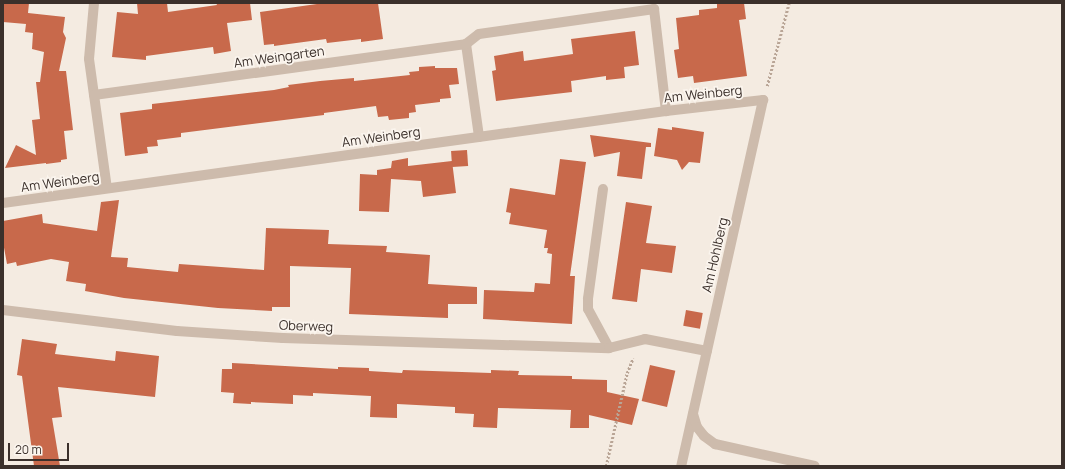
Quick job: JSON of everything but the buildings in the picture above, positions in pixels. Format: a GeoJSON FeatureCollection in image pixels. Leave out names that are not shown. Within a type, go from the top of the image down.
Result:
{"type":"FeatureCollection","features":[{"type":"Feature","properties":{"kind":"street"},"geometry":{"type":"LineString","coordinates":[[94,3],[89,59],[107,188]]}},
{"type":"Feature","properties":{"kind":"street","name":"Am Weingarten"},"geometry":{"type":"LineString","coordinates":[[94,95],[466,44],[479,34],[654,6],[666,111]]}},
{"type":"Feature","properties":{"kind":"street"},"geometry":{"type":"LineString","coordinates":[[466,44],[479,137]]}},
{"type":"Feature","properties":{"kind":"street","name":"Am Weinberg"},"geometry":{"type":"LineString","coordinates":[[3,203],[666,111],[763,100]]}},
{"type":"Feature","properties":{"kind":"street","name":"Am Hohlberg"},"geometry":{"type":"LineString","coordinates":[[681,466],[763,100]]}},
{"type":"Feature","properties":{"kind":"street"},"geometry":{"type":"LineString","coordinates":[[603,189],[588,299],[588,309],[609,348]]}},
{"type":"Feature","properties":{"kind":"street","name":"Oberweg"},"geometry":{"type":"LineString","coordinates":[[3,310],[177,331],[283,338],[609,348],[638,342],[645,339],[707,351]]}},
{"type":"Feature","properties":{"kind":"street"},"geometry":{"type":"LineString","coordinates":[[693,414],[697,427],[704,436],[715,444],[814,466]]}},
{"type":"Feature","properties":{"kind":"path"},"geometry":{"type":"LineString","coordinates":[[763,100],[789,3]]}},
{"type":"Feature","properties":{"kind":"path"},"geometry":{"type":"LineString","coordinates":[[606,466],[627,373],[638,342]]}}]}
